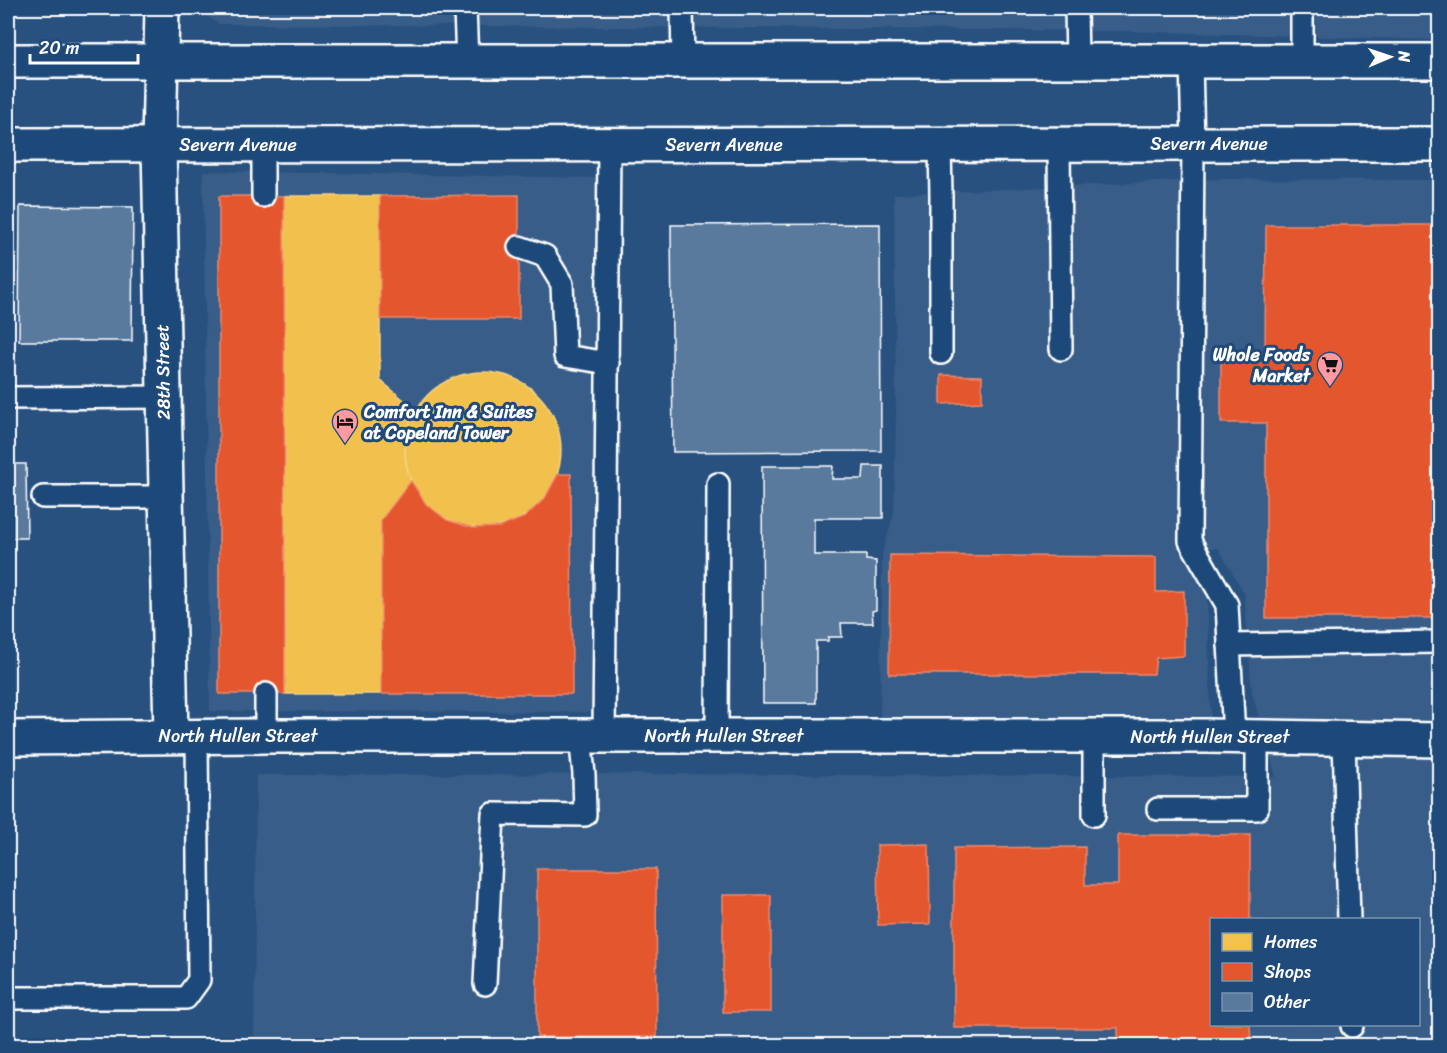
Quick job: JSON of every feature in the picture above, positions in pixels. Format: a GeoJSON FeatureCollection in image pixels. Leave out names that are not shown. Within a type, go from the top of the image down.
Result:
{"type":"FeatureCollection","features":[{"type":"Feature","properties":{"kind":"street","name":"28th Street"},"geometry":{"type":"LineString","coordinates":[[162,8],[159,145],[166,496],[184,736]]}},
{"type":"Feature","properties":{"kind":"street"},"geometry":{"type":"LineString","coordinates":[[8,62],[1440,61]]}},
{"type":"Feature","properties":{"kind":"street","name":"Severn Avenue"},"geometry":{"type":"LineString","coordinates":[[8,145],[1440,144]]}},
{"type":"Feature","properties":{"kind":"street","name":"North Hullen Street"},"geometry":{"type":"LineString","coordinates":[[8,738],[1094,736],[1440,740]]}},
{"type":"Feature","properties":{"kind":"lane"},"geometry":{"type":"LineString","coordinates":[[465,8],[467,62]]}},
{"type":"Feature","properties":{"kind":"lane"},"geometry":{"type":"LineString","coordinates":[[682,8],[683,61]]}},
{"type":"Feature","properties":{"kind":"lane"},"geometry":{"type":"LineString","coordinates":[[1076,8],[1077,61]]}},
{"type":"Feature","properties":{"kind":"lane"},"geometry":{"type":"LineString","coordinates":[[1302,8],[1302,61]]}},
{"type":"Feature","properties":{"kind":"lane"},"geometry":{"type":"LineString","coordinates":[[1158,809],[1257,808],[1229,645],[1227,605],[1190,541],[1193,144],[1191,61]]}},
{"type":"Feature","properties":{"kind":"lane"},"geometry":{"type":"LineString","coordinates":[[263,145],[263,196]]}},
{"type":"Feature","properties":{"kind":"lane"},"geometry":{"type":"LineString","coordinates":[[485,984],[493,814],[585,815],[584,774],[592,736],[608,363],[609,145]]}},
{"type":"Feature","properties":{"kind":"lane"},"geometry":{"type":"LineString","coordinates":[[940,145],[941,353]]}},
{"type":"Feature","properties":{"kind":"lane"},"geometry":{"type":"LineString","coordinates":[[1059,145],[1061,349]]}},
{"type":"Feature","properties":{"kind":"lane"},"geometry":{"type":"LineString","coordinates":[[519,247],[545,256],[562,284],[565,356],[608,363]]}},
{"type":"Feature","properties":{"kind":"lane"},"geometry":{"type":"LineString","coordinates":[[8,399],[164,397]]}},
{"type":"Feature","properties":{"kind":"lane"},"geometry":{"type":"LineString","coordinates":[[717,736],[718,484]]}},
{"type":"Feature","properties":{"kind":"lane"},"geometry":{"type":"LineString","coordinates":[[44,497],[166,496]]}},
{"type":"Feature","properties":{"kind":"lane"},"geometry":{"type":"LineString","coordinates":[[1229,645],[1440,642]]}},
{"type":"Feature","properties":{"kind":"lane"},"geometry":{"type":"LineString","coordinates":[[266,694],[266,736]]}},
{"type":"Feature","properties":{"kind":"lane"},"geometry":{"type":"LineString","coordinates":[[8,998],[186,998],[199,980],[184,736]]}},
{"type":"Feature","properties":{"kind":"lane"},"geometry":{"type":"LineString","coordinates":[[1094,736],[1094,815]]}},
{"type":"Feature","properties":{"kind":"lane"},"geometry":{"type":"LineString","coordinates":[[1344,738],[1349,918]]}},
{"type":"Feature","properties":{"kind":"shaded area"},"geometry":{"type":"Polygon","coordinates":[[[207,8],[1439,8],[1440,40],[1123,31],[218,24],[207,16],[207,8]]]}},
{"type":"Feature","properties":{"kind":"shaded area"},"geometry":{"type":"Polygon","coordinates":[[[203,171],[596,178],[592,712],[210,711],[203,171]]]}},
{"type":"Feature","properties":{"kind":"shaded area"},"geometry":{"type":"Polygon","coordinates":[[[1221,179],[1439,180],[1439,1045],[343,1046],[254,1044],[256,775],[677,774],[1276,777],[1252,693],[1244,593],[1218,548],[1178,548],[1207,590],[1211,721],[880,718],[882,553],[894,514],[896,412],[894,194],[1221,179]]]}},
{"type":"Feature","properties":{"kind":"building: Homes","name":"Comfort Inn & Suites at Copeland Tower"},"geometry":{"type":"Polygon","coordinates":[[[284,196],[380,196],[380,380],[416,410],[407,433],[405,457],[411,481],[381,520],[381,694],[285,694],[284,196]]]}},
{"type":"Feature","properties":{"kind":"building: Homes"},"geometry":{"type":"Polygon","coordinates":[[[483,372],[513,378],[538,395],[555,420],[561,450],[555,480],[538,505],[513,522],[483,528],[453,522],[428,505],[411,480],[405,450],[411,420],[428,395],[453,378],[483,372]]]}},
{"type":"Feature","properties":{"kind":"building: Shops"},"geometry":{"type":"Polygon","coordinates":[[[519,195],[519,319],[380,319],[380,196],[519,195]]]}},
{"type":"Feature","properties":{"kind":"building: Shops"},"geometry":{"type":"Polygon","coordinates":[[[219,196],[284,196],[285,694],[219,694],[219,196]]]}},
{"type":"Feature","properties":{"kind":"building: Shops","name":"Whole Foods Market"},"geometry":{"type":"Polygon","coordinates":[[[1266,225],[1440,225],[1440,618],[1266,618],[1266,423],[1221,423],[1221,352],[1265,353],[1266,225]]]}},
{"type":"Feature","properties":{"kind":"building: Shops"},"geometry":{"type":"Polygon","coordinates":[[[941,375],[982,376],[982,402],[941,404],[941,375]]]}},
{"type":"Feature","properties":{"kind":"building: Shops"},"geometry":{"type":"Polygon","coordinates":[[[558,474],[571,474],[572,694],[381,694],[381,520],[411,481],[426,504],[447,520],[473,528],[500,527],[525,517],[545,498],[558,474]]]}},
{"type":"Feature","properties":{"kind":"building: Shops"},"geometry":{"type":"Polygon","coordinates":[[[890,555],[1156,557],[1156,592],[1184,591],[1184,656],[1156,658],[1154,674],[889,674],[890,555]]]}},
{"type":"Feature","properties":{"kind":"building: Shops"},"geometry":{"type":"Polygon","coordinates":[[[1118,835],[1250,835],[1250,918],[1210,918],[1210,1026],[1250,1026],[1251,1046],[1118,1046],[1118,1028],[954,1028],[954,848],[1085,847],[1085,885],[1118,885],[1118,835]]]}},
{"type":"Feature","properties":{"kind":"building: Shops"},"geometry":{"type":"Polygon","coordinates":[[[929,844],[930,924],[878,925],[877,845],[929,844]]]}},
{"type":"Feature","properties":{"kind":"building: Shops"},"geometry":{"type":"Polygon","coordinates":[[[537,869],[656,869],[657,1037],[537,1037],[537,869]]]}},
{"type":"Feature","properties":{"kind":"building: Shops"},"geometry":{"type":"Polygon","coordinates":[[[723,895],[771,895],[771,1012],[723,1012],[723,895]]]}},
{"type":"Feature","properties":{"kind":"building: Other"},"geometry":{"type":"Polygon","coordinates":[[[20,206],[133,207],[132,341],[19,341],[20,206]]]}},
{"type":"Feature","properties":{"kind":"building: Other"},"geometry":{"type":"Polygon","coordinates":[[[880,224],[881,451],[673,452],[671,225],[880,224]]]}},
{"type":"Feature","properties":{"kind":"building: Other"},"geometry":{"type":"Polygon","coordinates":[[[8,464],[26,464],[27,538],[8,538],[8,464]]]}},
{"type":"Feature","properties":{"kind":"building: Other"},"geometry":{"type":"Polygon","coordinates":[[[762,466],[833,466],[832,479],[863,479],[864,466],[883,466],[883,518],[814,518],[814,555],[866,555],[866,560],[876,561],[876,610],[872,611],[873,623],[841,623],[842,637],[828,637],[828,641],[816,641],[816,703],[763,703],[762,466]]]}},
{"type":"Feature","properties":{"kind":"place","name":"Whole Foods Market"},"geometry":{"type":"Point","coordinates":[1330,388]}},
{"type":"Feature","properties":{"kind":"place","name":"Comfort Inn & Suites at Copeland Tower"},"geometry":{"type":"Point","coordinates":[345,445]}}]}
